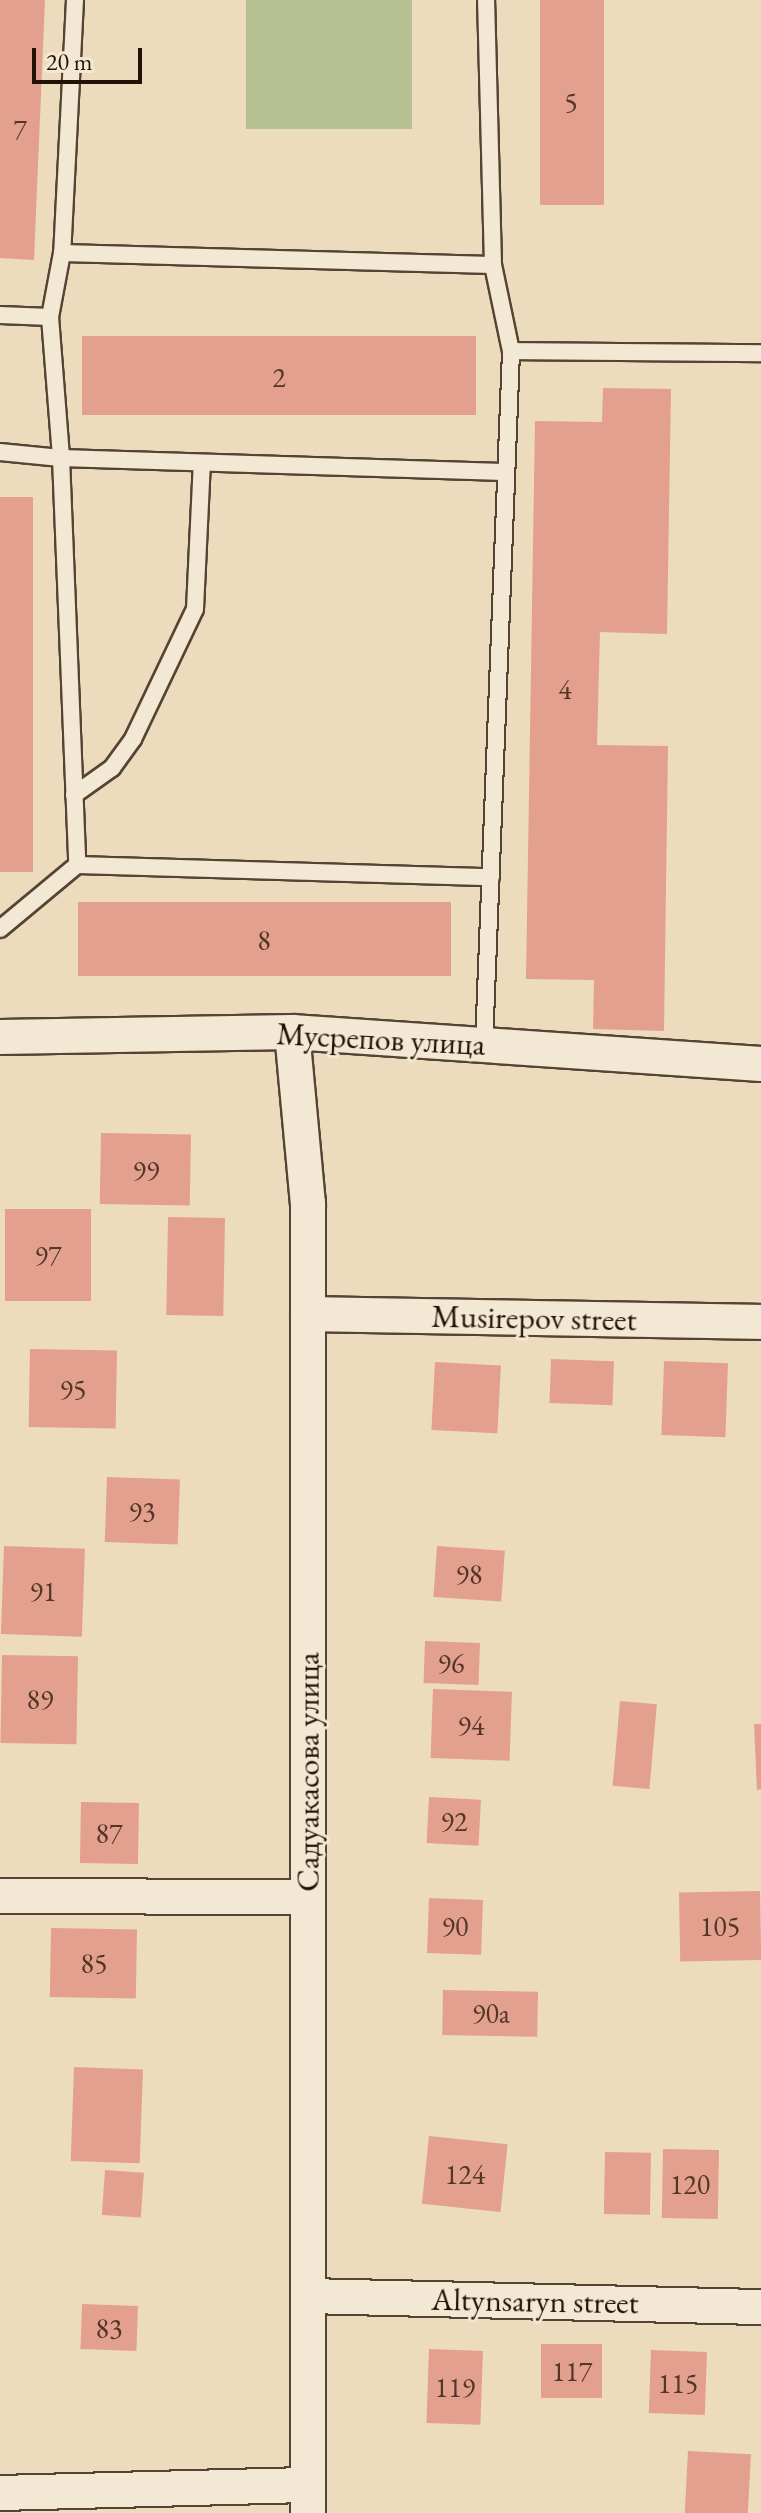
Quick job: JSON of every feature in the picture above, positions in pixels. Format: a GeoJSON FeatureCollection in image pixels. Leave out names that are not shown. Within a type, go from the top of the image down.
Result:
{"type":"FeatureCollection","features":[{"type":"Feature","properties":{"kind":"street","name":"Мусрепов улица"},"geometry":{"type":"LineString","coordinates":[[0,1037],[292,1032],[761,1064]]}},
{"type":"Feature","properties":{"kind":"street","name":"Садуакасова улица"},"geometry":{"type":"LineString","coordinates":[[292,1032],[308,1203],[308,2499]]}},
{"type":"Feature","properties":{"kind":"street","name":"Musirepov street"},"geometry":{"type":"LineString","coordinates":[[308,1314],[761,1322]]}},
{"type":"Feature","properties":{"kind":"street"},"geometry":{"type":"LineString","coordinates":[[0,1896],[308,1897]]}},
{"type":"Feature","properties":{"kind":"street","name":"Altynsaryn street"},"geometry":{"type":"LineString","coordinates":[[308,2296],[761,2307]]}},
{"type":"Feature","properties":{"kind":"street"},"geometry":{"type":"LineString","coordinates":[[0,2493],[308,2499]]}},
{"type":"Feature","properties":{"kind":"lane"},"geometry":{"type":"LineString","coordinates":[[75,0],[62,253],[50,317],[61,458],[77,865]]}},
{"type":"Feature","properties":{"kind":"lane"},"geometry":{"type":"LineString","coordinates":[[484,1045],[511,351],[493,265],[486,0]]}},
{"type":"Feature","properties":{"kind":"lane"},"geometry":{"type":"LineString","coordinates":[[62,253],[493,265]]}},
{"type":"Feature","properties":{"kind":"lane"},"geometry":{"type":"LineString","coordinates":[[0,315],[50,317]]}},
{"type":"Feature","properties":{"kind":"lane"},"geometry":{"type":"LineString","coordinates":[[511,351],[761,353]]}},
{"type":"Feature","properties":{"kind":"lane"},"geometry":{"type":"LineString","coordinates":[[0,452],[61,458],[506,472]]}},
{"type":"Feature","properties":{"kind":"lane"},"geometry":{"type":"LineString","coordinates":[[74,795],[112,768],[133,739],[195,609],[202,463]]}},
{"type":"Feature","properties":{"kind":"lane"},"geometry":{"type":"LineString","coordinates":[[0,929],[77,865],[491,877]]}},
{"type":"Feature","properties":{"kind":"green space"},"geometry":{"type":"Polygon","coordinates":[[[246,0],[412,0],[412,129],[246,129],[246,0]]]}},
{"type":"Feature","properties":{"kind":"building"},"geometry":{"type":"Polygon","coordinates":[[[0,0],[45,0],[34,260],[0,258],[0,0]]]}},
{"type":"Feature","properties":{"kind":"building"},"geometry":{"type":"Polygon","coordinates":[[[540,0],[604,0],[604,205],[540,205],[540,0]]]}},
{"type":"Feature","properties":{"kind":"building"},"geometry":{"type":"Polygon","coordinates":[[[82,336],[476,336],[476,415],[82,415],[82,336]]]}},
{"type":"Feature","properties":{"kind":"building"},"geometry":{"type":"Polygon","coordinates":[[[603,388],[671,389],[667,634],[600,632],[597,745],[668,746],[664,1031],[593,1029],[594,980],[526,979],[535,421],[602,422],[603,388]]]}},
{"type":"Feature","properties":{"kind":"building"},"geometry":{"type":"Polygon","coordinates":[[[0,497],[33,497],[33,872],[0,872],[0,497]]]}},
{"type":"Feature","properties":{"kind":"building"},"geometry":{"type":"Polygon","coordinates":[[[78,902],[451,902],[451,976],[78,976],[78,902]]]}},
{"type":"Feature","properties":{"kind":"building"},"geometry":{"type":"Polygon","coordinates":[[[101,1133],[191,1135],[190,1206],[100,1204],[101,1133]]]}},
{"type":"Feature","properties":{"kind":"building"},"geometry":{"type":"Polygon","coordinates":[[[5,1209],[91,1209],[91,1301],[5,1301],[5,1209]]]}},
{"type":"Feature","properties":{"kind":"building"},"geometry":{"type":"Polygon","coordinates":[[[168,1217],[225,1218],[223,1316],[166,1315],[168,1217]]]}},
{"type":"Feature","properties":{"kind":"building"},"geometry":{"type":"Polygon","coordinates":[[[30,1349],[117,1351],[116,1429],[29,1427],[30,1349]]]}},
{"type":"Feature","properties":{"kind":"building"},"geometry":{"type":"Polygon","coordinates":[[[551,1359],[614,1361],[612,1405],[549,1403],[551,1359]]]}},
{"type":"Feature","properties":{"kind":"building"},"geometry":{"type":"Polygon","coordinates":[[[664,1361],[728,1363],[725,1437],[661,1435],[664,1361]]]}},
{"type":"Feature","properties":{"kind":"building"},"geometry":{"type":"Polygon","coordinates":[[[435,1362],[501,1365],[497,1433],[431,1430],[435,1362]]]}},
{"type":"Feature","properties":{"kind":"building"},"geometry":{"type":"Polygon","coordinates":[[[107,1477],[180,1480],[178,1545],[105,1542],[107,1477]]]}},
{"type":"Feature","properties":{"kind":"building"},"geometry":{"type":"Polygon","coordinates":[[[4,1546],[85,1549],[82,1637],[1,1634],[4,1546]]]}},
{"type":"Feature","properties":{"kind":"building"},"geometry":{"type":"Polygon","coordinates":[[[437,1546],[505,1551],[501,1602],[433,1597],[437,1546]]]}},
{"type":"Feature","properties":{"kind":"building"},"geometry":{"type":"Polygon","coordinates":[[[425,1641],[480,1643],[479,1685],[424,1683],[425,1641]]]}},
{"type":"Feature","properties":{"kind":"building"},"geometry":{"type":"Polygon","coordinates":[[[2,1655],[78,1656],[76,1744],[0,1743],[2,1655]]]}},
{"type":"Feature","properties":{"kind":"building"},"geometry":{"type":"Polygon","coordinates":[[[433,1689],[512,1692],[510,1761],[431,1758],[433,1689]]]}},
{"type":"Feature","properties":{"kind":"building"},"geometry":{"type":"Polygon","coordinates":[[[620,1701],[657,1704],[649,1789],[613,1786],[620,1701]]]}},
{"type":"Feature","properties":{"kind":"building"},"geometry":{"type":"Polygon","coordinates":[[[754,1724],[761,1724],[761,1789],[757,1790],[754,1724]]]}},
{"type":"Feature","properties":{"kind":"building"},"geometry":{"type":"Polygon","coordinates":[[[429,1797],[481,1800],[479,1846],[427,1843],[429,1797]]]}},
{"type":"Feature","properties":{"kind":"building"},"geometry":{"type":"Polygon","coordinates":[[[81,1802],[139,1803],[138,1864],[80,1863],[81,1802]]]}},
{"type":"Feature","properties":{"kind":"building"},"geometry":{"type":"Polygon","coordinates":[[[760,1891],[761,1960],[680,1961],[679,1892],[760,1891]]]}},
{"type":"Feature","properties":{"kind":"building"},"geometry":{"type":"Polygon","coordinates":[[[429,1898],[483,1900],[481,1955],[427,1953],[429,1898]]]}},
{"type":"Feature","properties":{"kind":"building"},"geometry":{"type":"Polygon","coordinates":[[[51,1928],[137,1930],[136,1998],[50,1997],[51,1928]]]}},
{"type":"Feature","properties":{"kind":"building"},"geometry":{"type":"Polygon","coordinates":[[[443,1990],[538,1992],[537,2037],[442,2035],[443,1990]]]}},
{"type":"Feature","properties":{"kind":"building"},"geometry":{"type":"Polygon","coordinates":[[[74,2067],[143,2069],[140,2163],[71,2161],[74,2067]]]}},
{"type":"Feature","properties":{"kind":"building"},"geometry":{"type":"Polygon","coordinates":[[[429,2136],[508,2144],[500,2212],[422,2204],[429,2136]]]}},
{"type":"Feature","properties":{"kind":"building"},"geometry":{"type":"Polygon","coordinates":[[[663,2149],[719,2150],[718,2219],[662,2218],[663,2149]]]}},
{"type":"Feature","properties":{"kind":"building"},"geometry":{"type":"Polygon","coordinates":[[[605,2152],[651,2153],[650,2215],[604,2214],[605,2152]]]}},
{"type":"Feature","properties":{"kind":"building"},"geometry":{"type":"Polygon","coordinates":[[[105,2170],[144,2173],[141,2218],[102,2215],[105,2170]]]}},
{"type":"Feature","properties":{"kind":"building"},"geometry":{"type":"Polygon","coordinates":[[[82,2304],[138,2306],[136,2351],[80,2349],[82,2304]]]}},
{"type":"Feature","properties":{"kind":"building"},"geometry":{"type":"Polygon","coordinates":[[[541,2344],[602,2344],[602,2398],[541,2398],[541,2344]]]}},
{"type":"Feature","properties":{"kind":"building"},"geometry":{"type":"Polygon","coordinates":[[[429,2349],[483,2351],[480,2425],[426,2423],[429,2349]]]}},
{"type":"Feature","properties":{"kind":"building"},"geometry":{"type":"Polygon","coordinates":[[[651,2350],[707,2352],[705,2415],[649,2413],[651,2350]]]}},
{"type":"Feature","properties":{"kind":"building"},"geometry":{"type":"Polygon","coordinates":[[[688,2451],[751,2454],[748,2513],[685,2513],[688,2451]]]}}]}
